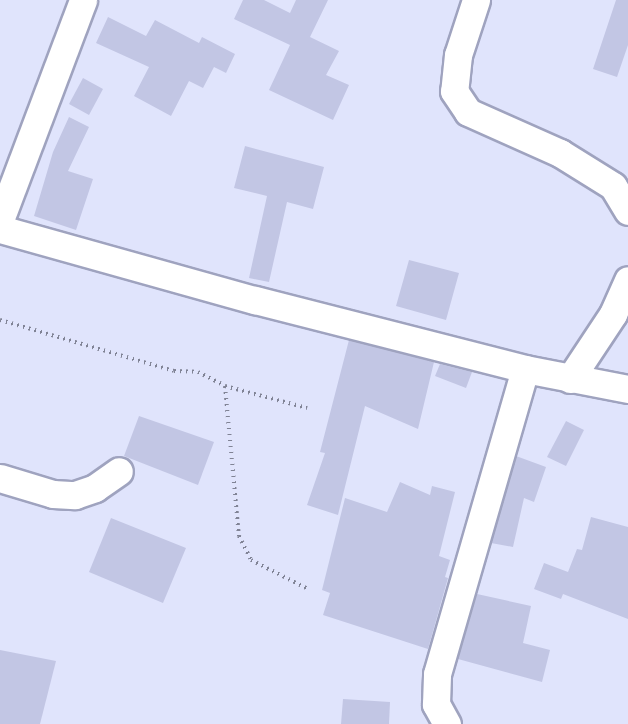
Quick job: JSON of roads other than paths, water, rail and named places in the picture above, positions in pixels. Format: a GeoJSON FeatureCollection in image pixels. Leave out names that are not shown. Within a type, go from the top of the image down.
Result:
{"type":"FeatureCollection","features":[{"type":"Feature","properties":{"kind":"street"},"geometry":{"type":"LineString","coordinates":[[0,220],[83,0]]}},
{"type":"Feature","properties":{"kind":"street"},"geometry":{"type":"LineString","coordinates":[[476,0],[458,55],[454,91],[468,112],[560,153],[613,186],[628,211]]}},
{"type":"Feature","properties":{"kind":"street"},"geometry":{"type":"LineString","coordinates":[[0,229],[255,300],[525,369],[628,389]]}},
{"type":"Feature","properties":{"kind":"street"},"geometry":{"type":"LineString","coordinates":[[570,379],[614,314],[628,280]]}},
{"type":"Feature","properties":{"kind":"street"},"geometry":{"type":"LineString","coordinates":[[447,724],[436,704],[437,674],[525,369]]}},
{"type":"Feature","properties":{"kind":"street"},"geometry":{"type":"LineString","coordinates":[[0,477],[53,494],[75,495],[96,488],[119,471]]}}]}
